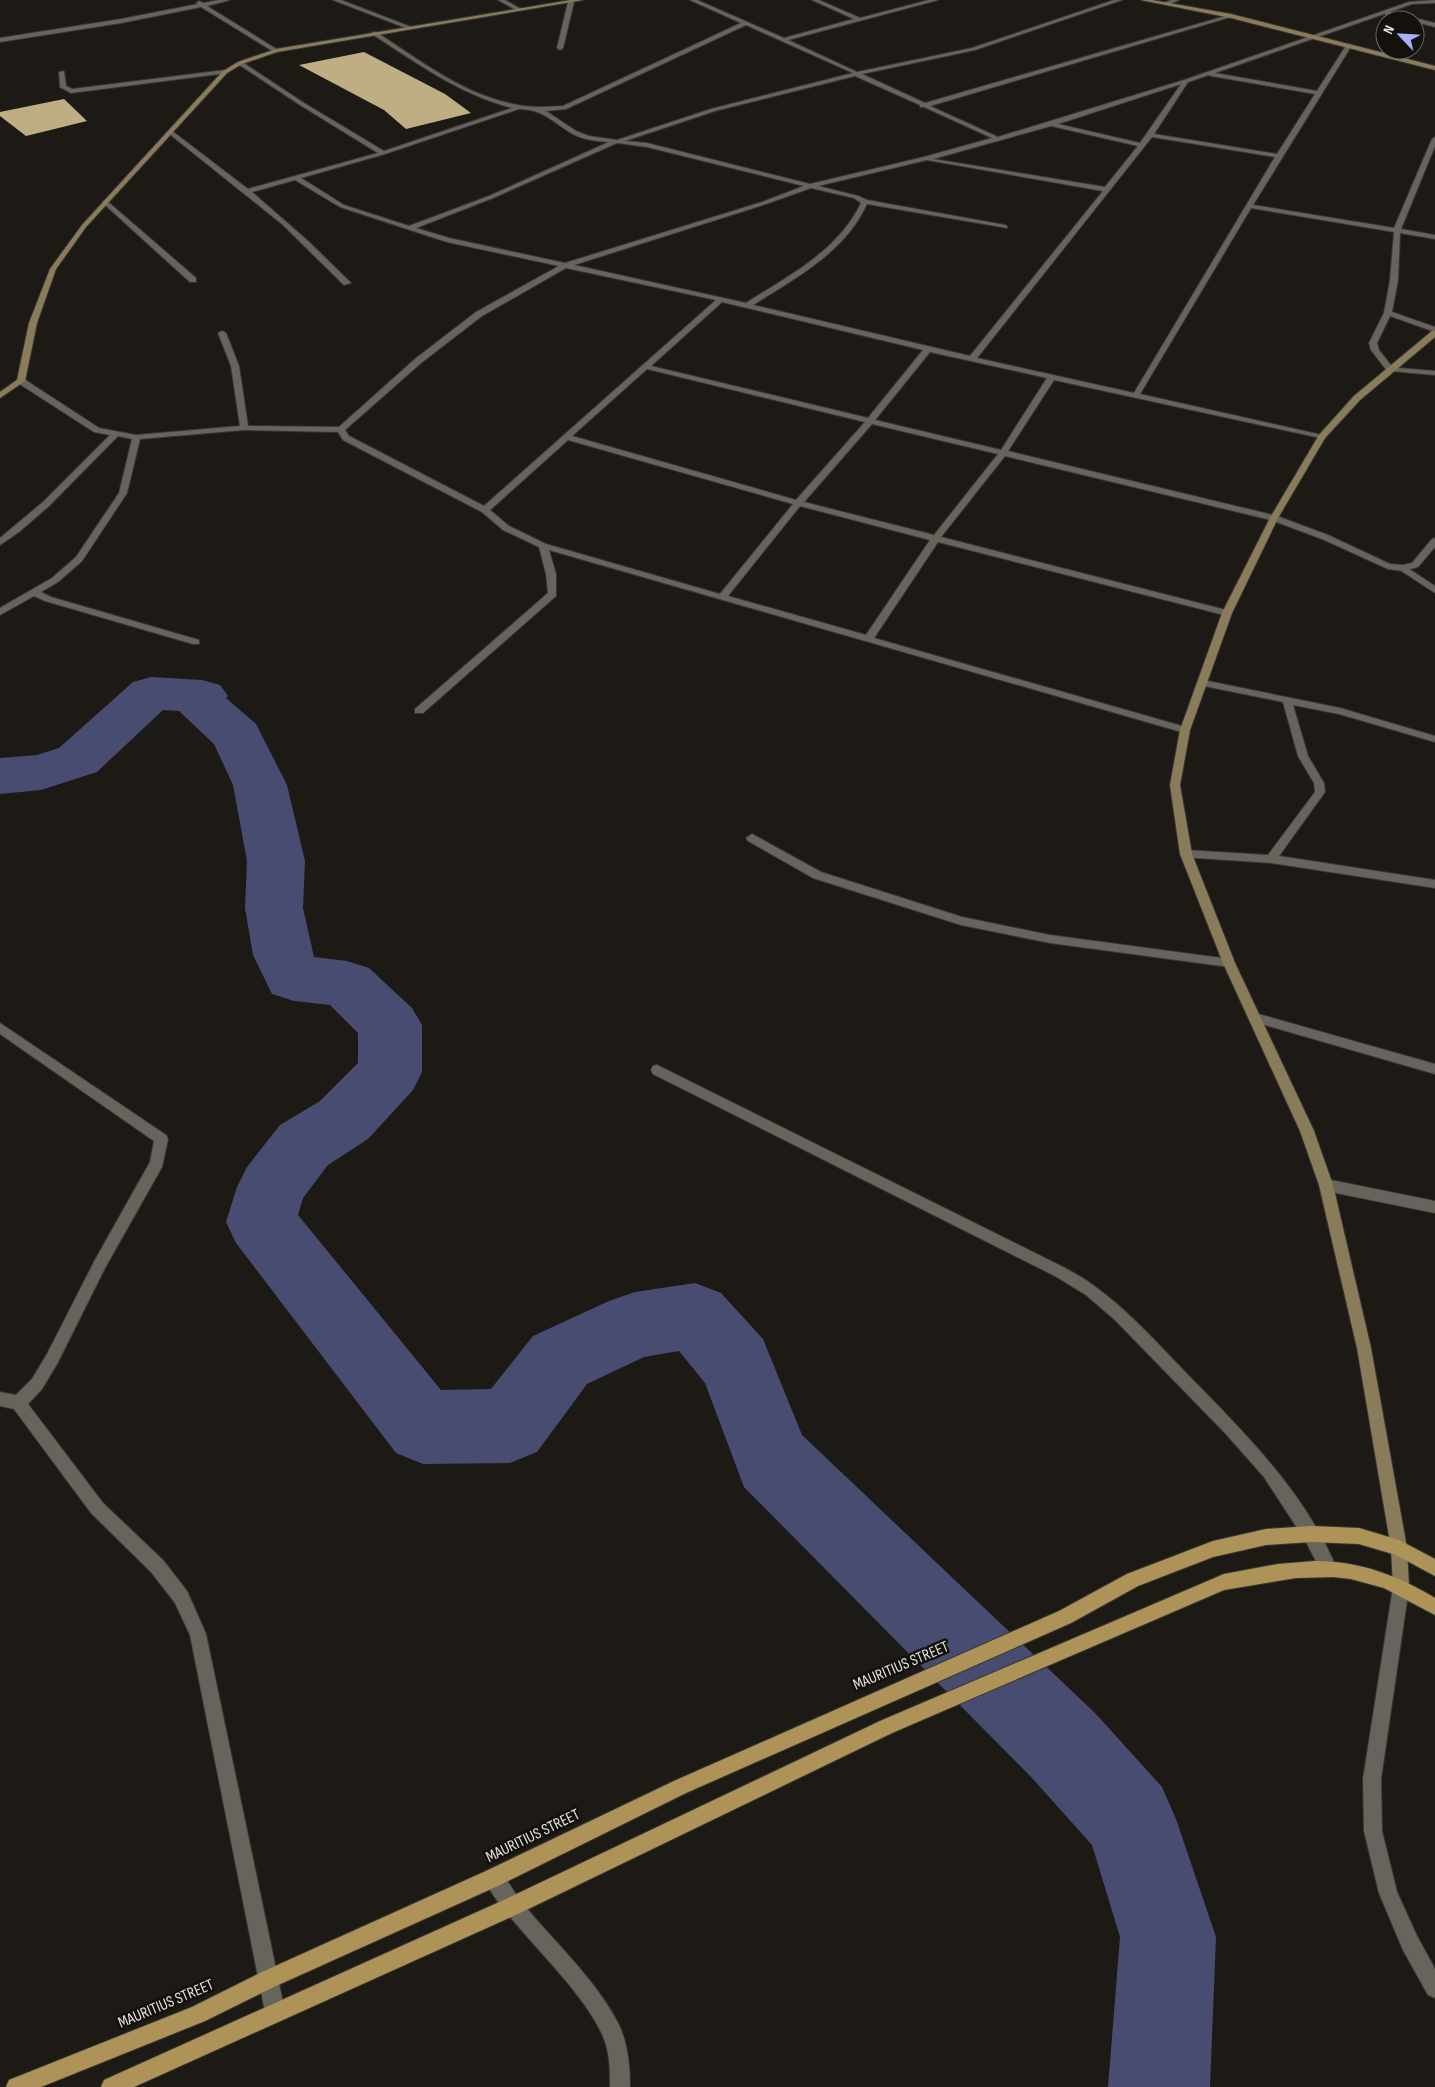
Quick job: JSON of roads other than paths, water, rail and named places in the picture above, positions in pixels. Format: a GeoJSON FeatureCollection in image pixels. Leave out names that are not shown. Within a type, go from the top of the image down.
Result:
{"type":"FeatureCollection","features":[{"type":"Feature","properties":{"kind":"main road"},"geometry":{"type":"LineString","coordinates":[[0,396],[20,381],[33,323],[53,269],[84,226],[225,72],[240,63],[276,51],[374,33],[580,0]]}},
{"type":"Feature","properties":{"kind":"main road"},"geometry":{"type":"LineString","coordinates":[[1144,0],[1231,16],[1435,68]]}},
{"type":"Feature","properties":{"kind":"main road"},"geometry":{"type":"LineString","coordinates":[[1401,1587],[1399,1548],[1364,1348],[1326,1185],[1307,1131],[1229,963],[1186,854],[1175,786],[1185,730],[1204,683],[1227,613],[1274,518],[1322,437],[1356,398],[1435,332]]}},
{"type":"Feature","properties":{"kind":"main road","name":"MAURITIUS STREET"},"geometry":{"type":"LineString","coordinates":[[16,2087],[198,2014],[269,1979],[493,1878],[680,1787],[876,1698],[1065,1617],[1132,1580],[1213,1549],[1266,1537],[1311,1534],[1359,1536],[1399,1548],[1435,1568]]}},
{"type":"Feature","properties":{"kind":"main road"},"geometry":{"type":"LineString","coordinates":[[111,2087],[513,1906],[886,1727],[1224,1582],[1277,1572],[1329,1569],[1367,1574],[1401,1587],[1435,1607]]}},
{"type":"Feature","properties":{"kind":"street"},"geometry":{"type":"LineString","coordinates":[[195,0],[276,51]]}},
{"type":"Feature","properties":{"kind":"street"},"geometry":{"type":"LineString","coordinates":[[0,40],[203,6],[227,0]]}},
{"type":"Feature","properties":{"kind":"street"},"geometry":{"type":"LineString","coordinates":[[336,0],[408,28]]}},
{"type":"Feature","properties":{"kind":"street"},"geometry":{"type":"LineString","coordinates":[[501,0],[518,9]]}},
{"type":"Feature","properties":{"kind":"street"},"geometry":{"type":"LineString","coordinates":[[693,0],[854,71],[856,74],[922,106],[996,138]]}},
{"type":"Feature","properties":{"kind":"street"},"geometry":{"type":"LineString","coordinates":[[815,0],[860,20]]}},
{"type":"Feature","properties":{"kind":"street"},"geometry":{"type":"LineString","coordinates":[[782,40],[935,0]]}},
{"type":"Feature","properties":{"kind":"street"},"geometry":{"type":"LineString","coordinates":[[409,228],[492,197],[598,148],[650,130],[713,110],[856,74],[973,49],[1119,0]]}},
{"type":"Feature","properties":{"kind":"street"},"geometry":{"type":"LineString","coordinates":[[1167,3],[1176,0]]}},
{"type":"Feature","properties":{"kind":"street"},"geometry":{"type":"LineString","coordinates":[[1403,0],[1411,3]]}},
{"type":"Feature","properties":{"kind":"street"},"geometry":{"type":"LineString","coordinates":[[1390,10],[1411,3],[1435,1]]}},
{"type":"Feature","properties":{"kind":"street"},"geometry":{"type":"LineString","coordinates":[[560,48],[571,2]]}},
{"type":"Feature","properties":{"kind":"street"},"geometry":{"type":"LineString","coordinates":[[20,381],[97,430],[136,437],[244,428],[341,430],[418,360],[478,314],[564,266],[764,203],[809,186],[925,159],[1051,124],[1208,74],[1375,15]]}},
{"type":"Feature","properties":{"kind":"street"},"geometry":{"type":"LineString","coordinates":[[922,106],[1231,16]]}},
{"type":"Feature","properties":{"kind":"street"},"geometry":{"type":"LineString","coordinates":[[374,33],[466,91],[516,108],[543,111],[564,108],[744,24]]}},
{"type":"Feature","properties":{"kind":"street"},"geometry":{"type":"LineString","coordinates":[[1136,395],[1279,156],[1349,45]]}},
{"type":"Feature","properties":{"kind":"street"},"geometry":{"type":"LineString","coordinates":[[240,63],[302,104],[383,153]]}},
{"type":"Feature","properties":{"kind":"street"},"geometry":{"type":"LineString","coordinates":[[62,72],[63,87],[71,91],[225,72]]}},
{"type":"Feature","properties":{"kind":"street"},"geometry":{"type":"LineString","coordinates":[[1208,74],[1319,93]]}},
{"type":"Feature","properties":{"kind":"street"},"geometry":{"type":"LineString","coordinates":[[973,358],[1105,189],[1150,135],[1186,81]]}},
{"type":"Feature","properties":{"kind":"street"},"geometry":{"type":"LineString","coordinates":[[249,191],[383,153],[516,108]]}},
{"type":"Feature","properties":{"kind":"street"},"geometry":{"type":"LineString","coordinates":[[543,111],[574,132],[601,142],[647,145],[856,198],[865,202],[1005,227]]}},
{"type":"Feature","properties":{"kind":"street"},"geometry":{"type":"LineString","coordinates":[[1051,124],[1140,145]]}},
{"type":"Feature","properties":{"kind":"street"},"geometry":{"type":"LineString","coordinates":[[170,132],[249,191],[313,249],[347,283]]}},
{"type":"Feature","properties":{"kind":"street"},"geometry":{"type":"LineString","coordinates":[[1150,135],[1279,156]]}},
{"type":"Feature","properties":{"kind":"street"},"geometry":{"type":"LineString","coordinates":[[1435,139],[1397,230],[1394,280],[1388,313],[1373,342],[1375,350],[1390,369],[1435,373]]}},
{"type":"Feature","properties":{"kind":"street"},"geometry":{"type":"LineString","coordinates":[[925,159],[1105,189]]}},
{"type":"Feature","properties":{"kind":"street"},"geometry":{"type":"LineString","coordinates":[[294,177],[342,206],[447,240],[722,299],[928,349],[1322,437]]}},
{"type":"Feature","properties":{"kind":"street"},"geometry":{"type":"LineString","coordinates":[[106,202],[193,280]]}},
{"type":"Feature","properties":{"kind":"street"},"geometry":{"type":"LineString","coordinates":[[748,305],[829,252],[861,213],[865,202]]}},
{"type":"Feature","properties":{"kind":"street"},"geometry":{"type":"LineString","coordinates":[[1250,206],[1435,237]]}},
{"type":"Feature","properties":{"kind":"street"},"geometry":{"type":"LineString","coordinates":[[485,510],[722,299]]}},
{"type":"Feature","properties":{"kind":"street"},"geometry":{"type":"LineString","coordinates":[[1388,313],[1435,332]]}},
{"type":"Feature","properties":{"kind":"street"},"geometry":{"type":"LineString","coordinates":[[222,333],[235,366],[244,428]]}},
{"type":"Feature","properties":{"kind":"street"},"geometry":{"type":"LineString","coordinates":[[722,598],[798,503],[869,422],[928,349]]}},
{"type":"Feature","properties":{"kind":"street"},"geometry":{"type":"LineString","coordinates":[[646,367],[1274,518],[1325,537],[1388,566],[1404,568],[1415,565],[1435,541]]}},
{"type":"Feature","properties":{"kind":"street"},"geometry":{"type":"LineString","coordinates":[[868,638],[936,538],[1002,454],[1052,377]]}},
{"type":"Feature","properties":{"kind":"street"},"geometry":{"type":"LineString","coordinates":[[341,430],[346,438],[485,510],[506,528],[543,546],[1185,730]]}},
{"type":"Feature","properties":{"kind":"street"},"geometry":{"type":"LineString","coordinates":[[0,542],[22,526],[45,505],[116,433]]}},
{"type":"Feature","properties":{"kind":"street"},"geometry":{"type":"LineString","coordinates":[[0,612],[55,580],[79,559],[123,493],[136,437]]}},
{"type":"Feature","properties":{"kind":"street"},"geometry":{"type":"LineString","coordinates":[[566,437],[798,503],[1227,613]]}},
{"type":"Feature","properties":{"kind":"street"},"geometry":{"type":"LineString","coordinates":[[419,711],[553,594],[551,574],[543,546]]}},
{"type":"Feature","properties":{"kind":"street"},"geometry":{"type":"LineString","coordinates":[[1404,568],[1435,590]]}},
{"type":"Feature","properties":{"kind":"street"},"geometry":{"type":"LineString","coordinates":[[34,592],[48,599],[196,642]]}},
{"type":"Feature","properties":{"kind":"street"},"geometry":{"type":"LineString","coordinates":[[1204,683],[1340,710],[1435,739]]}},
{"type":"Feature","properties":{"kind":"street"},"geometry":{"type":"LineString","coordinates":[[1271,859],[1320,792],[1319,783],[1303,756],[1287,700]]}},
{"type":"Feature","properties":{"kind":"street"},"geometry":{"type":"LineString","coordinates":[[752,838],[817,875],[961,921],[1050,939],[1229,963]]}},
{"type":"Feature","properties":{"kind":"street"},"geometry":{"type":"LineString","coordinates":[[1186,854],[1271,859],[1435,884]]}},
{"type":"Feature","properties":{"kind":"street"},"geometry":{"type":"LineString","coordinates":[[1255,1018],[1435,1069]]}},
{"type":"Feature","properties":{"kind":"street"},"geometry":{"type":"LineString","coordinates":[[0,1028],[161,1138],[158,1163],[100,1264],[52,1359],[37,1384],[19,1403]]}},
{"type":"Feature","properties":{"kind":"street"},"geometry":{"type":"LineString","coordinates":[[657,1070],[1060,1272],[1091,1291],[1120,1315],[1230,1428],[1268,1472],[1311,1534],[1329,1569]]}},
{"type":"Feature","properties":{"kind":"street"},"geometry":{"type":"LineString","coordinates":[[1326,1185],[1435,1207]]}},
{"type":"Feature","properties":{"kind":"street"},"geometry":{"type":"LineString","coordinates":[[0,1398],[19,1403],[97,1508],[157,1566],[181,1597],[194,1627],[275,2012]]}},
{"type":"Feature","properties":{"kind":"street"},"geometry":{"type":"LineString","coordinates":[[1401,1587],[1372,1779],[1373,1831],[1388,1893],[1410,1942],[1435,1988]]}},
{"type":"Feature","properties":{"kind":"street"},"geometry":{"type":"LineString","coordinates":[[493,1878],[513,1906],[589,1996],[611,2030],[620,2061],[620,2087]]}},
{"type":"Feature","properties":{"kind":"waterway"},"geometry":{"type":"LineString","coordinates":[[0,776],[41,772],[78,760],[119,720],[151,693],[202,696],[198,701],[237,736],[260,785],[276,861],[274,908],[283,955],[294,978],[347,984],[390,1025],[390,1072],[344,1120],[304,1145],[271,1187],[261,1222],[423,1427],[510,1426],[560,1360],[635,1325],[695,1316],[736,1363],[772,1460],[1064,1746],[1130,1819],[1168,1937],[1159,2087]]}}]}
